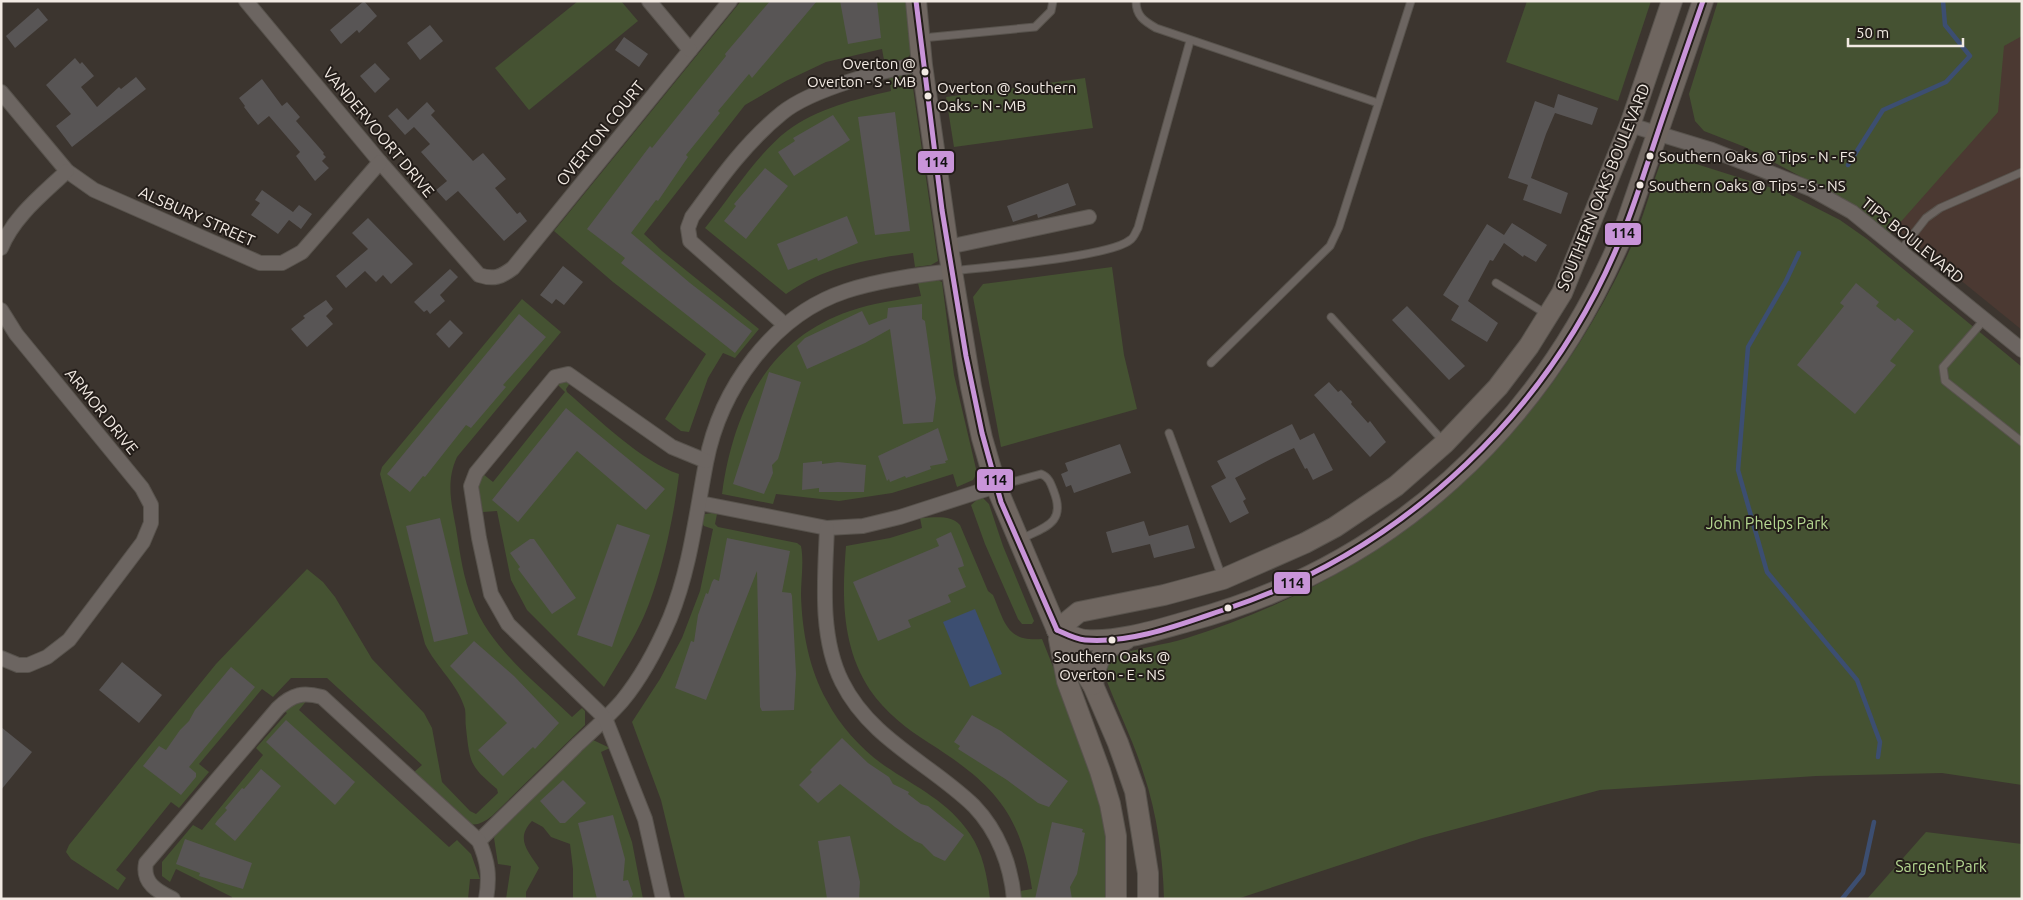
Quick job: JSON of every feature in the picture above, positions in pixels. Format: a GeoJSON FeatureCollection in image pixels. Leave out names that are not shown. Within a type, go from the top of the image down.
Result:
{"type":"FeatureCollection","features":[{"type":"Feature","properties":{"kind":"street","name":"VANDERVOORT DRIVE"},"geometry":{"type":"LineString","coordinates":[[246,1],[380,162],[479,276],[490,279]]}},
{"type":"Feature","properties":{"kind":"street"},"geometry":{"type":"LineString","coordinates":[[649,1],[690,50]]}},
{"type":"Feature","properties":{"kind":"street","name":"OVERTON COURT"},"geometry":{"type":"LineString","coordinates":[[490,279],[501,277],[513,268],[730,1]]}},
{"type":"Feature","properties":{"kind":"street"},"geometry":{"type":"LineString","coordinates":[[916,1],[922,65],[948,247],[971,388],[982,438],[996,486],[1057,630],[1093,685],[1135,791],[1148,873],[1148,899]]}},
{"type":"Feature","properties":{"kind":"street","name":"SOUTHERN OAKS BOULEVARD"},"geometry":{"type":"LineString","coordinates":[[1672,1],[1630,125],[1562,292],[1529,346],[1498,387],[1445,443],[1396,486],[1335,527],[1305,543],[1222,579],[1164,595],[1078,612],[1057,630],[1084,640],[1145,633],[1234,608],[1296,583],[1373,539],[1417,509],[1466,467],[1509,423],[1534,391],[1590,304],[1622,236],[1703,1]]}},
{"type":"Feature","properties":{"kind":"street"},"geometry":{"type":"LineString","coordinates":[[785,325],[690,240],[688,228],[692,217],[755,137],[784,111],[818,94],[864,76],[902,67],[922,65]]}},
{"type":"Feature","properties":{"kind":"street","name":"ALSBURY STREET"},"geometry":{"type":"LineString","coordinates":[[2,94],[68,171],[94,190],[260,263],[282,263],[302,252],[380,162]]}},
{"type":"Feature","properties":{"kind":"street","name":"TIPS BOULEVARD"},"geometry":{"type":"LineString","coordinates":[[1630,125],[1712,150],[1811,189],[1852,212],[2022,350]]}},
{"type":"Feature","properties":{"kind":"street"},"geometry":{"type":"LineString","coordinates":[[1,248],[5,238],[26,210],[68,171]]}},
{"type":"Feature","properties":{"kind":"street"},"geometry":{"type":"LineString","coordinates":[[948,247],[1089,217]]}},
{"type":"Feature","properties":{"kind":"street"},"geometry":{"type":"LineString","coordinates":[[479,841],[622,701],[635,681],[670,618],[690,553],[706,461],[728,398],[742,374],[785,325],[800,312],[846,290],[952,271]]}},
{"type":"Feature","properties":{"kind":"street","name":"ARMOR DRIVE"},"geometry":{"type":"LineString","coordinates":[[1,310],[16,334],[142,488],[151,505],[151,522],[143,542],[69,640],[47,657],[28,665],[18,665],[1,658]]}},
{"type":"Feature","properties":{"kind":"street"},"geometry":{"type":"LineString","coordinates":[[663,899],[645,819],[605,718],[508,624],[496,607],[491,594],[472,500],[471,486],[476,473],[555,377],[568,374],[672,448],[706,461]]}},
{"type":"Feature","properties":{"kind":"street"},"geometry":{"type":"LineString","coordinates":[[1445,443],[1466,467]]}},
{"type":"Feature","properties":{"kind":"street"},"geometry":{"type":"LineString","coordinates":[[700,503],[827,528],[863,526],[900,517],[996,486]]}},
{"type":"Feature","properties":{"kind":"street"},"geometry":{"type":"LineString","coordinates":[[827,528],[826,619],[832,655],[842,682],[876,728],[974,806],[1005,856],[1013,882],[1014,899]]}},
{"type":"Feature","properties":{"kind":"street"},"geometry":{"type":"LineString","coordinates":[[1222,579],[1234,608]]}},
{"type":"Feature","properties":{"kind":"street"},"geometry":{"type":"LineString","coordinates":[[1057,630],[1067,681],[1110,804],[1116,836],[1116,899]]}},
{"type":"Feature","properties":{"kind":"street"},"geometry":{"type":"LineString","coordinates":[[1093,685],[1095,665],[1103,652],[1116,644],[1145,633]]}},
{"type":"Feature","properties":{"kind":"street"},"geometry":{"type":"LineString","coordinates":[[174,899],[159,892],[148,881],[144,873],[146,863],[290,696],[306,693],[322,697],[479,841],[486,858],[490,876],[486,899]]}},
{"type":"Feature","properties":{"kind":"lane"},"geometry":{"type":"LineString","coordinates":[[919,38],[1035,27],[1051,11],[1053,1]]}},
{"type":"Feature","properties":{"kind":"lane"},"geometry":{"type":"LineString","coordinates":[[1136,1],[1138,14],[1143,20],[1156,28],[1378,103]]}},
{"type":"Feature","properties":{"kind":"lane"},"geometry":{"type":"LineString","coordinates":[[1211,363],[1330,246],[1339,226],[1411,1]]}},
{"type":"Feature","properties":{"kind":"lane"},"geometry":{"type":"LineString","coordinates":[[952,271],[1092,253],[1116,248],[1131,240],[1138,228],[1190,41]]}},
{"type":"Feature","properties":{"kind":"lane"},"geometry":{"type":"LineString","coordinates":[[1901,250],[1926,218],[1940,208],[2022,172]]}},
{"type":"Feature","properties":{"kind":"lane"},"geometry":{"type":"LineString","coordinates":[[1496,283],[1548,315]]}},
{"type":"Feature","properties":{"kind":"lane"},"geometry":{"type":"LineString","coordinates":[[1332,317],[1445,443]]}},
{"type":"Feature","properties":{"kind":"lane"},"geometry":{"type":"LineString","coordinates":[[1984,320],[1943,368],[1943,377],[1945,381],[2022,442]]}},
{"type":"Feature","properties":{"kind":"lane"},"geometry":{"type":"LineString","coordinates":[[1169,433],[1222,579]]}},
{"type":"Feature","properties":{"kind":"lane"},"geometry":{"type":"LineString","coordinates":[[996,486],[1041,474],[1049,480],[1058,506],[1057,518],[1048,526],[1019,540]]}},
{"type":"Feature","properties":{"kind":"shaded area"},"geometry":{"type":"Polygon","coordinates":[[[2022,1],[2022,330],[1858,197],[2022,1]]]}},
{"type":"Feature","properties":{"kind":"green space"},"geometry":{"type":"Polygon","coordinates":[[[578,1],[621,1],[638,21],[529,110],[495,68],[578,1]]]}},
{"type":"Feature","properties":{"kind":"green space"},"geometry":{"type":"Polygon","coordinates":[[[741,1],[907,1],[912,53],[905,60],[888,63],[884,60],[882,49],[826,62],[786,81],[745,105],[644,234],[662,251],[759,329],[735,358],[723,353],[708,378],[689,432],[681,431],[665,419],[706,354],[613,282],[554,231],[741,1]]]}},
{"type":"Feature","properties":{"kind":"green space"},"geometry":{"type":"Polygon","coordinates":[[[1527,1],[1651,1],[1618,101],[1506,62],[1527,1]]]}},
{"type":"Feature","properties":{"kind":"green space"},"geometry":{"type":"Polygon","coordinates":[[[1718,1],[2022,1],[2022,36],[2004,46],[1998,112],[1890,234],[1841,198],[1745,147],[1704,131],[1695,121],[1689,94],[1718,1]]]}},
{"type":"Feature","properties":{"kind":"green space"},"geometry":{"type":"Polygon","coordinates":[[[911,74],[938,261],[931,265],[915,267],[913,253],[863,261],[816,277],[786,294],[705,228],[765,151],[787,131],[798,123],[823,111],[850,101],[891,91],[889,77],[911,74]]]}},
{"type":"Feature","properties":{"kind":"green space"},"geometry":{"type":"Polygon","coordinates":[[[1085,78],[1093,128],[954,147],[946,97],[1085,78]]]}},
{"type":"Feature","properties":{"kind":"green space","name":"John Phelps Park"},"geometry":{"type":"Polygon","coordinates":[[[1671,156],[1785,192],[1840,220],[1867,239],[2022,367],[2022,785],[1942,773],[1816,776],[1600,790],[1422,838],[1237,899],[1164,899],[1161,852],[1156,820],[1136,751],[1106,679],[1108,665],[1115,655],[1187,638],[1260,611],[1328,579],[1391,540],[1448,496],[1500,446],[1547,389],[1589,327],[1631,247],[1659,167],[1663,159],[1671,156]]]}},
{"type":"Feature","properties":{"kind":"green space"},"geometry":{"type":"Polygon","coordinates":[[[1112,267],[1124,355],[1137,409],[1001,447],[973,297],[983,284],[1112,267]]]}},
{"type":"Feature","properties":{"kind":"green space"},"geometry":{"type":"Polygon","coordinates":[[[938,280],[942,282],[954,375],[977,473],[973,480],[957,487],[953,474],[892,493],[839,501],[776,494],[773,504],[722,494],[727,464],[745,408],[759,383],[776,360],[797,340],[821,324],[859,308],[921,296],[918,283],[938,280]]]}},
{"type":"Feature","properties":{"kind":"green space"},"geometry":{"type":"Polygon","coordinates":[[[522,299],[561,332],[457,457],[451,483],[452,509],[464,575],[481,619],[491,635],[516,664],[572,717],[582,708],[585,711],[585,725],[492,816],[481,823],[468,824],[412,774],[422,765],[327,678],[291,678],[273,697],[262,689],[199,764],[209,772],[179,808],[171,802],[116,870],[126,878],[118,890],[71,859],[66,852],[69,845],[216,664],[307,569],[323,582],[335,597],[372,659],[424,713],[432,728],[442,782],[470,811],[476,814],[498,793],[497,789],[476,769],[470,757],[465,709],[462,700],[425,644],[380,474],[382,467],[522,299]]]}},
{"type":"Feature","properties":{"kind":"green space"},"geometry":{"type":"Polygon","coordinates":[[[572,380],[566,389],[567,392],[592,414],[635,450],[650,460],[679,474],[674,509],[656,584],[635,634],[604,687],[527,610],[511,580],[497,511],[483,512],[479,492],[479,482],[483,474],[493,482],[565,392],[557,384],[558,381],[572,380]]]}},
{"type":"Feature","properties":{"kind":"green space"},"geometry":{"type":"Polygon","coordinates":[[[979,498],[983,498],[989,504],[1003,546],[1034,621],[1032,624],[1022,624],[1018,619],[985,544],[971,505],[979,498]]]}},
{"type":"Feature","properties":{"kind":"green space"},"geometry":{"type":"Polygon","coordinates":[[[705,514],[717,514],[715,524],[718,527],[797,543],[801,546],[801,595],[805,636],[815,676],[827,701],[852,737],[868,753],[942,804],[962,823],[974,841],[981,857],[986,873],[990,899],[685,899],[661,800],[632,722],[660,679],[682,638],[700,591],[713,529],[704,526],[702,523],[705,514]]]}},
{"type":"Feature","properties":{"kind":"green space"},"geometry":{"type":"Polygon","coordinates":[[[920,518],[947,518],[960,525],[988,591],[993,595],[1009,629],[1021,637],[1042,639],[1107,802],[1113,899],[1021,899],[1020,891],[1032,889],[1027,862],[1020,839],[1000,802],[970,772],[889,713],[870,690],[860,673],[853,656],[846,620],[844,583],[846,546],[890,538],[922,528],[920,518]]]}},
{"type":"Feature","properties":{"kind":"green space"},"geometry":{"type":"Polygon","coordinates":[[[308,699],[299,710],[449,847],[457,840],[471,854],[480,879],[470,879],[468,899],[232,899],[232,897],[176,869],[170,882],[162,876],[162,862],[193,825],[202,830],[263,755],[256,748],[287,713],[281,709],[288,702],[308,699]]]}},
{"type":"Feature","properties":{"kind":"green space"},"geometry":{"type":"Polygon","coordinates":[[[593,740],[610,748],[601,752],[632,842],[643,899],[573,899],[573,869],[570,844],[551,837],[543,827],[532,821],[527,827],[524,839],[527,850],[539,868],[526,892],[526,899],[506,899],[511,866],[498,864],[494,838],[496,833],[593,740]]]}},
{"type":"Feature","properties":{"kind":"green space","name":"Sargent Park"},"geometry":{"type":"Polygon","coordinates":[[[1926,832],[2022,844],[2022,899],[1867,899],[1926,832]]]}},
{"type":"Feature","properties":{"kind":"water"},"geometry":{"type":"Polygon","coordinates":[[[975,609],[1002,674],[970,687],[943,622],[975,609]]]}},
{"type":"Feature","properties":{"kind":"building"},"geometry":{"type":"Polygon","coordinates":[[[364,1],[377,16],[359,33],[357,30],[341,44],[330,30],[364,1]]]}},
{"type":"Feature","properties":{"kind":"building"},"geometry":{"type":"Polygon","coordinates":[[[770,1],[817,1],[752,78],[749,74],[718,111],[720,113],[686,155],[688,157],[658,201],[656,200],[631,233],[690,283],[752,331],[735,353],[621,263],[625,258],[587,229],[650,146],[652,148],[726,56],[725,54],[770,1]]]}},
{"type":"Feature","properties":{"kind":"building"},"geometry":{"type":"Polygon","coordinates":[[[840,1],[877,1],[881,38],[848,44],[840,1]]]}},
{"type":"Feature","properties":{"kind":"building"},"geometry":{"type":"Polygon","coordinates":[[[38,8],[48,20],[15,48],[6,36],[38,8]]]}},
{"type":"Feature","properties":{"kind":"building"},"geometry":{"type":"Polygon","coordinates":[[[430,25],[443,41],[420,60],[407,43],[430,25]]]}},
{"type":"Feature","properties":{"kind":"building"},"geometry":{"type":"Polygon","coordinates":[[[624,37],[648,54],[639,67],[615,50],[624,37]]]}},
{"type":"Feature","properties":{"kind":"building"},"geometry":{"type":"Polygon","coordinates":[[[75,58],[80,64],[82,62],[94,76],[81,87],[97,107],[119,87],[121,89],[136,77],[146,89],[72,147],[56,126],[71,114],[46,85],[75,58]]]}},
{"type":"Feature","properties":{"kind":"building"},"geometry":{"type":"Polygon","coordinates":[[[375,63],[390,79],[375,93],[360,76],[375,63]]]}},
{"type":"Feature","properties":{"kind":"building"},"geometry":{"type":"Polygon","coordinates":[[[262,79],[282,106],[287,102],[300,117],[296,121],[324,153],[326,157],[322,161],[329,168],[315,181],[296,156],[300,152],[269,116],[258,125],[239,98],[262,79]]]}},
{"type":"Feature","properties":{"kind":"building"},"geometry":{"type":"Polygon","coordinates":[[[1558,94],[1598,108],[1592,125],[1555,113],[1546,134],[1531,178],[1568,193],[1561,214],[1523,200],[1528,185],[1508,178],[1535,101],[1554,108],[1558,94]]]}},
{"type":"Feature","properties":{"kind":"building"},"geometry":{"type":"Polygon","coordinates":[[[427,102],[435,111],[431,115],[473,161],[483,153],[506,179],[495,188],[517,214],[520,212],[527,221],[504,241],[458,191],[446,201],[436,190],[447,181],[421,152],[430,144],[414,127],[405,135],[388,116],[397,108],[408,120],[427,102]]]}},
{"type":"Feature","properties":{"kind":"building"},"geometry":{"type":"Polygon","coordinates":[[[895,112],[910,231],[875,235],[858,117],[895,112]]]}},
{"type":"Feature","properties":{"kind":"building"},"geometry":{"type":"Polygon","coordinates":[[[833,115],[850,140],[794,176],[778,152],[795,141],[793,138],[833,115]]]}},
{"type":"Feature","properties":{"kind":"building"},"geometry":{"type":"Polygon","coordinates":[[[765,168],[788,186],[746,239],[724,221],[736,206],[734,204],[765,168]]]}},
{"type":"Feature","properties":{"kind":"building"},"geometry":{"type":"Polygon","coordinates":[[[1068,183],[1076,205],[1038,218],[1037,214],[1013,222],[1007,206],[1068,183]]]}},
{"type":"Feature","properties":{"kind":"building"},"geometry":{"type":"Polygon","coordinates":[[[262,190],[293,212],[299,205],[312,214],[301,229],[289,220],[278,234],[251,215],[260,203],[255,200],[262,190]]]}},
{"type":"Feature","properties":{"kind":"building"},"geometry":{"type":"Polygon","coordinates":[[[847,216],[858,243],[818,261],[817,258],[788,270],[777,244],[847,216]]]}},
{"type":"Feature","properties":{"kind":"building"},"geometry":{"type":"Polygon","coordinates":[[[368,218],[413,264],[391,284],[383,275],[376,282],[365,271],[346,288],[336,276],[368,249],[352,233],[368,218]]]}},
{"type":"Feature","properties":{"kind":"building"},"geometry":{"type":"Polygon","coordinates":[[[1512,223],[1547,245],[1536,262],[1524,255],[1523,257],[1504,243],[1493,261],[1490,260],[1468,301],[1498,323],[1487,342],[1451,320],[1459,306],[1443,295],[1487,224],[1504,235],[1512,223]]]}},
{"type":"Feature","properties":{"kind":"building"},"geometry":{"type":"Polygon","coordinates":[[[563,266],[583,282],[564,305],[556,299],[552,304],[540,295],[563,266]]]}},
{"type":"Feature","properties":{"kind":"building"},"geometry":{"type":"Polygon","coordinates":[[[450,269],[458,277],[440,295],[445,301],[430,314],[427,310],[424,312],[414,302],[450,269]]]}},
{"type":"Feature","properties":{"kind":"building"},"geometry":{"type":"Polygon","coordinates":[[[1856,283],[1879,302],[1876,306],[1895,321],[1898,318],[1914,331],[1890,361],[1896,365],[1855,414],[1797,365],[1844,306],[1840,303],[1856,283]]]}},
{"type":"Feature","properties":{"kind":"building"},"geometry":{"type":"Polygon","coordinates":[[[326,300],[333,309],[326,316],[333,324],[307,347],[291,329],[305,318],[303,316],[326,300]]]}},
{"type":"Feature","properties":{"kind":"building"},"geometry":{"type":"Polygon","coordinates":[[[922,304],[922,319],[925,321],[936,398],[933,422],[903,424],[890,329],[865,343],[807,369],[797,346],[805,338],[862,311],[869,325],[887,318],[888,308],[922,304]]]}},
{"type":"Feature","properties":{"kind":"building"},"geometry":{"type":"Polygon","coordinates":[[[1407,306],[1465,366],[1449,380],[1392,320],[1407,306]]]}},
{"type":"Feature","properties":{"kind":"building"},"geometry":{"type":"Polygon","coordinates":[[[519,314],[546,337],[503,385],[506,387],[471,428],[466,425],[425,477],[423,476],[410,492],[387,474],[519,314]]]}},
{"type":"Feature","properties":{"kind":"building"},"geometry":{"type":"Polygon","coordinates":[[[450,320],[463,333],[449,348],[436,334],[450,320]]]}},
{"type":"Feature","properties":{"kind":"building"},"geometry":{"type":"Polygon","coordinates":[[[769,372],[801,382],[778,459],[772,465],[773,473],[764,494],[733,484],[769,372]]]}},
{"type":"Feature","properties":{"kind":"building"},"geometry":{"type":"Polygon","coordinates":[[[1329,382],[1338,392],[1341,390],[1368,423],[1370,421],[1386,442],[1370,457],[1314,395],[1329,382]]]}},
{"type":"Feature","properties":{"kind":"building"},"geometry":{"type":"Polygon","coordinates":[[[566,408],[665,489],[646,510],[577,451],[518,522],[492,500],[566,408]]]}},
{"type":"Feature","properties":{"kind":"building"},"geometry":{"type":"Polygon","coordinates":[[[1292,424],[1300,440],[1314,433],[1333,470],[1313,480],[1294,448],[1271,459],[1235,478],[1246,499],[1243,501],[1249,513],[1230,523],[1211,486],[1226,478],[1217,461],[1292,424]]]}},
{"type":"Feature","properties":{"kind":"building"},"geometry":{"type":"Polygon","coordinates":[[[938,428],[948,460],[945,461],[946,463],[930,466],[931,469],[906,478],[905,476],[890,482],[889,479],[887,481],[878,456],[938,428]]]}},
{"type":"Feature","properties":{"kind":"building"},"geometry":{"type":"Polygon","coordinates":[[[1120,444],[1131,473],[1074,493],[1071,485],[1066,487],[1061,474],[1068,471],[1065,463],[1120,444]]]}},
{"type":"Feature","properties":{"kind":"building"},"geometry":{"type":"Polygon","coordinates":[[[822,461],[822,464],[838,462],[866,465],[864,492],[819,492],[819,488],[802,490],[803,463],[822,461]]]}},
{"type":"Feature","properties":{"kind":"building"},"geometry":{"type":"Polygon","coordinates":[[[440,518],[468,634],[434,642],[406,526],[440,518]]]}},
{"type":"Feature","properties":{"kind":"building"},"geometry":{"type":"Polygon","coordinates":[[[1144,521],[1149,536],[1188,525],[1195,548],[1154,558],[1150,544],[1112,553],[1106,532],[1144,521]]]}},
{"type":"Feature","properties":{"kind":"building"},"geometry":{"type":"Polygon","coordinates":[[[617,524],[650,535],[612,647],[577,635],[617,524]]]}},
{"type":"Feature","properties":{"kind":"building"},"geometry":{"type":"Polygon","coordinates":[[[951,532],[964,566],[958,568],[966,587],[948,595],[951,602],[908,620],[911,627],[878,641],[853,582],[939,546],[936,539],[951,532]]]}},
{"type":"Feature","properties":{"kind":"building"},"geometry":{"type":"Polygon","coordinates":[[[727,538],[790,551],[782,592],[791,593],[792,596],[796,674],[794,710],[762,711],[760,707],[757,571],[706,700],[675,688],[691,641],[694,642],[698,615],[706,593],[708,594],[714,579],[719,581],[727,538]]]}},
{"type":"Feature","properties":{"kind":"building"},"geometry":{"type":"Polygon","coordinates":[[[530,539],[534,539],[576,598],[552,614],[518,569],[520,567],[510,553],[530,539]]]}},
{"type":"Feature","properties":{"kind":"building"},"geometry":{"type":"Polygon","coordinates":[[[474,641],[514,676],[559,723],[535,749],[533,747],[503,776],[478,750],[507,723],[450,666],[474,641]]]}},
{"type":"Feature","properties":{"kind":"building"},"geometry":{"type":"Polygon","coordinates":[[[122,662],[162,695],[139,723],[99,690],[122,662]]]}},
{"type":"Feature","properties":{"kind":"building"},"geometry":{"type":"Polygon","coordinates":[[[231,667],[255,687],[189,767],[196,773],[196,777],[181,795],[143,766],[159,746],[166,750],[189,721],[195,710],[231,667]]]}},
{"type":"Feature","properties":{"kind":"building"},"geometry":{"type":"Polygon","coordinates":[[[972,715],[1001,731],[1068,781],[1049,807],[1038,803],[1007,780],[958,749],[960,746],[954,742],[972,715]]]}},
{"type":"Feature","properties":{"kind":"building"},"geometry":{"type":"Polygon","coordinates":[[[286,720],[355,782],[335,805],[266,742],[286,720]]]}},
{"type":"Feature","properties":{"kind":"building"},"geometry":{"type":"Polygon","coordinates":[[[1,727],[32,752],[1,790],[1,727]]]}},
{"type":"Feature","properties":{"kind":"building"},"geometry":{"type":"Polygon","coordinates":[[[842,738],[868,763],[889,777],[893,784],[909,792],[908,794],[921,804],[928,806],[964,835],[945,861],[934,856],[922,844],[895,827],[840,784],[818,803],[799,785],[812,772],[810,770],[842,738]]]}},
{"type":"Feature","properties":{"kind":"building"},"geometry":{"type":"Polygon","coordinates":[[[261,769],[281,786],[235,841],[215,824],[227,810],[225,808],[261,769]]]}},
{"type":"Feature","properties":{"kind":"building"},"geometry":{"type":"Polygon","coordinates":[[[563,780],[586,803],[565,823],[560,823],[540,801],[563,780]]]}},
{"type":"Feature","properties":{"kind":"building"},"geometry":{"type":"Polygon","coordinates":[[[613,815],[625,859],[623,881],[628,880],[633,894],[632,897],[624,899],[597,899],[578,823],[613,815]]]}},
{"type":"Feature","properties":{"kind":"building"},"geometry":{"type":"Polygon","coordinates":[[[1052,822],[1083,829],[1082,832],[1085,833],[1077,874],[1070,887],[1072,899],[1035,899],[1052,822]]]}},
{"type":"Feature","properties":{"kind":"building"},"geometry":{"type":"Polygon","coordinates":[[[850,836],[860,882],[859,899],[827,899],[818,841],[850,836]]]}},
{"type":"Feature","properties":{"kind":"building"},"geometry":{"type":"Polygon","coordinates":[[[185,839],[252,863],[243,889],[199,876],[200,873],[176,864],[185,839]]]}},
{"type":"Feature","properties":{"kind":"waterway"},"geometry":{"type":"LineString","coordinates":[[1848,165],[1883,110],[1946,82],[1970,56],[1945,25],[1943,1]]}},
{"type":"Feature","properties":{"kind":"waterway"},"geometry":{"type":"LineString","coordinates":[[1799,253],[1786,281],[1748,347],[1738,470],[1767,572],[1857,680],[1880,742],[1878,757]]}},
{"type":"Feature","properties":{"kind":"waterway"},"geometry":{"type":"LineString","coordinates":[[1842,899],[1863,873],[1874,822]]}},
{"type":"Feature","properties":{"kind":"transit line","name":"114"},"geometry":{"type":"LineString","coordinates":[[916,1],[942,210],[966,356],[982,433],[1001,502],[1057,630]]}},
{"type":"Feature","properties":{"kind":"transit line","name":"114"},"geometry":{"type":"LineString","coordinates":[[1057,630],[1085,640],[1121,639],[1140,636],[1229,608],[1294,582],[1355,549],[1413,510],[1466,464],[1514,413],[1556,358],[1593,298],[1630,215],[1703,1]]}},
{"type":"Feature","properties":{"kind":"place","name":"Overton @ Overton - S - MB"},"geometry":{"type":"Point","coordinates":[925,72]}},
{"type":"Feature","properties":{"kind":"place","name":"Overton @ Southern Oaks - N - MB"},"geometry":{"type":"Point","coordinates":[928,96]}},
{"type":"Feature","properties":{"kind":"place","name":"Southern Oaks @ Tips - N - FS"},"geometry":{"type":"Point","coordinates":[1650,156]}},
{"type":"Feature","properties":{"kind":"place","name":"Southern Oaks @ Tips - S - NS"},"geometry":{"type":"Point","coordinates":[1640,185]}},
{"type":"Feature","properties":{"kind":"place","name":"Southern Oaks @ Overton - E - NS"},"geometry":{"type":"Point","coordinates":[1112,640]}}]}
